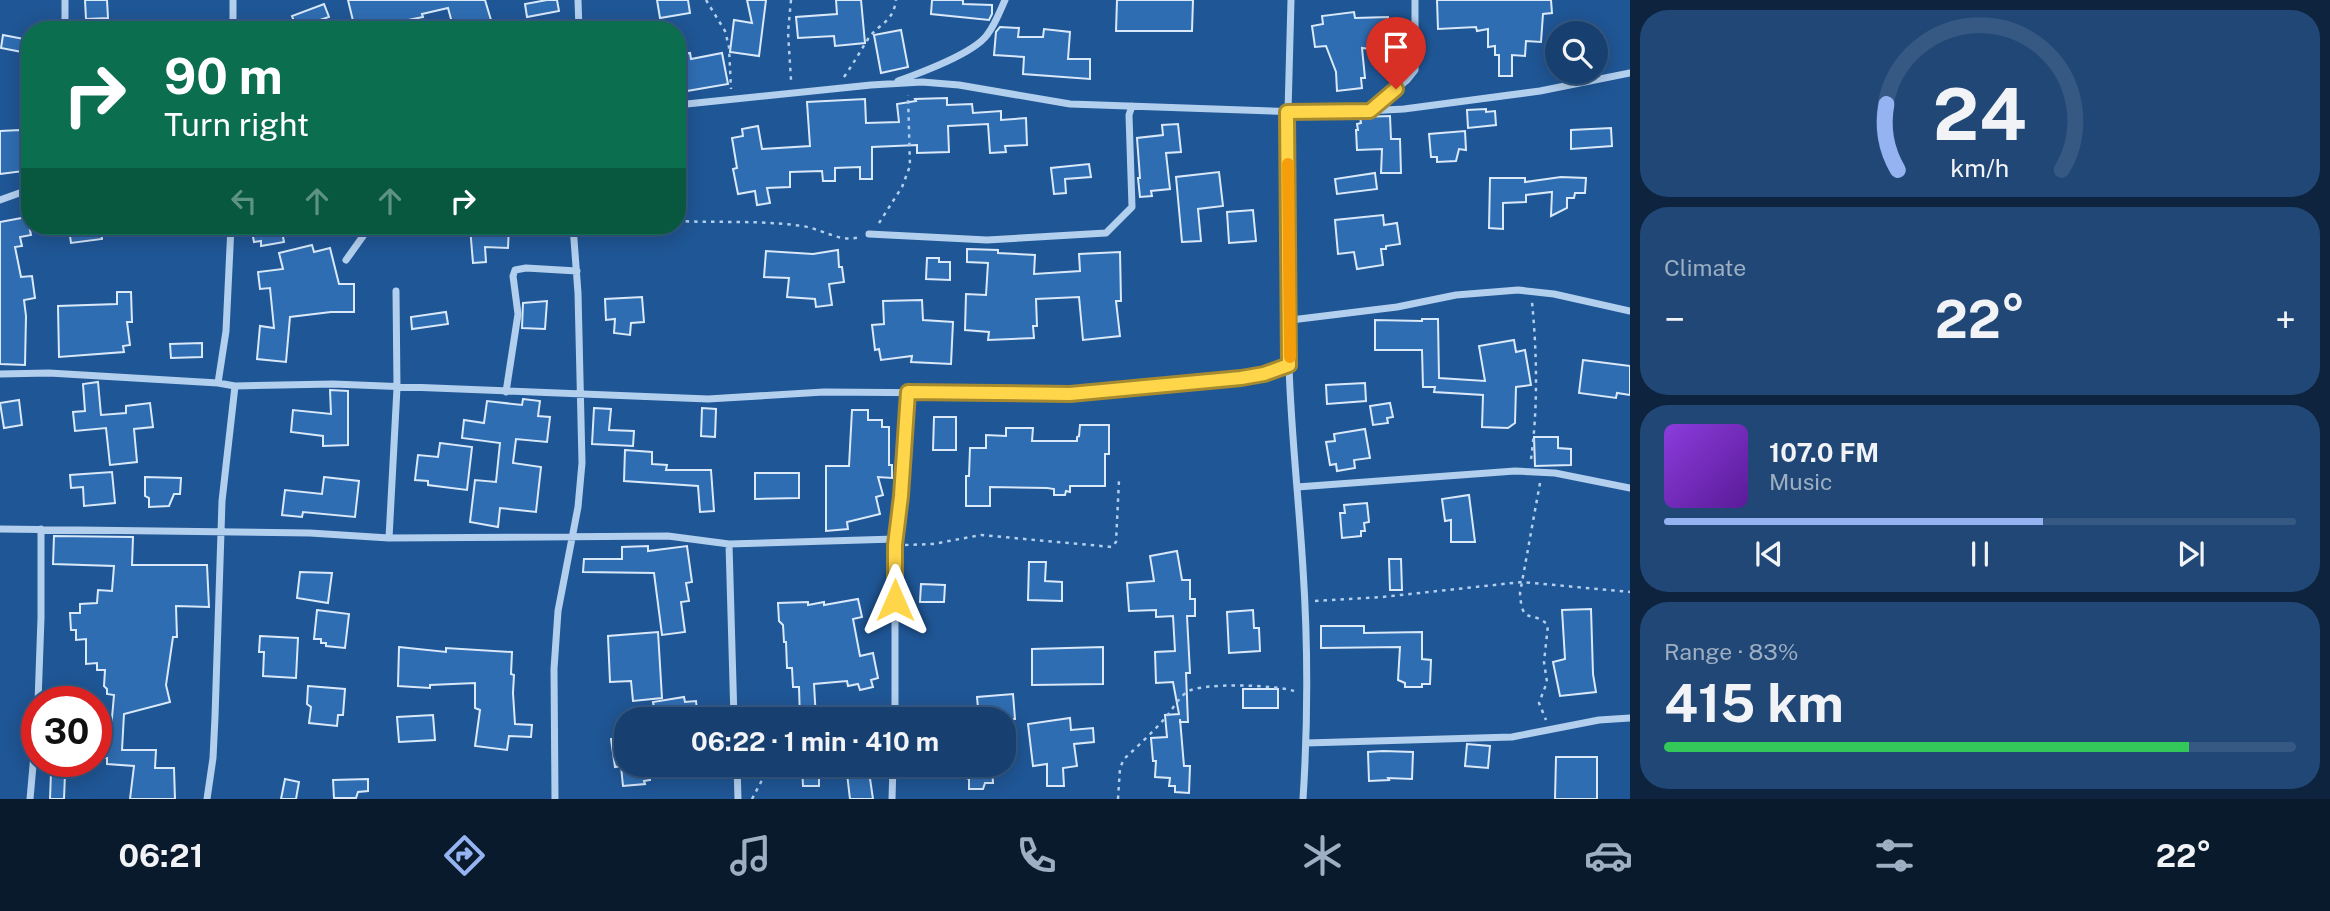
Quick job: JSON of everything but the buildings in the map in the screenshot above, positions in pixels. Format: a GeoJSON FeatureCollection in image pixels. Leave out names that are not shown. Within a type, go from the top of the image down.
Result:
{"type":"FeatureCollection","features":[{"type":"Feature","properties":{"kind":"street"},"geometry":{"type":"LineString","coordinates":[[65,0],[65,21]]}},
{"type":"Feature","properties":{"kind":"street"},"geometry":{"type":"LineString","coordinates":[[233,0],[233,21]]}},
{"type":"Feature","properties":{"kind":"street"},"geometry":{"type":"LineString","coordinates":[[578,0],[579,21]]}},
{"type":"Feature","properties":{"kind":"street"},"geometry":{"type":"LineString","coordinates":[[890,84],[932,69],[977,44],[987,36],[1005,0]]}},
{"type":"Feature","properties":{"kind":"street"},"geometry":{"type":"LineString","coordinates":[[1291,0],[1287,112],[1291,320],[1289,365],[1304,601],[1307,696],[1303,799]]}},
{"type":"Feature","properties":{"kind":"street"},"geometry":{"type":"LineString","coordinates":[[1370,111],[1415,70],[1415,0]]}},
{"type":"Feature","properties":{"kind":"street"},"geometry":{"type":"LineString","coordinates":[[686,104],[908,83],[959,85],[1070,104],[1287,112],[1370,111],[1540,91],[1630,73]]}},
{"type":"Feature","properties":{"kind":"street"},"geometry":{"type":"LineString","coordinates":[[869,234],[987,240],[1107,233],[1132,207],[1129,115],[1132,106]]}},
{"type":"Feature","properties":{"kind":"street"},"geometry":{"type":"LineString","coordinates":[[0,200],[21,193]]}},
{"type":"Feature","properties":{"kind":"street"},"geometry":{"type":"LineString","coordinates":[[218,383],[226,331],[231,235]]}},
{"type":"Feature","properties":{"kind":"street"},"geometry":{"type":"LineString","coordinates":[[346,260],[364,235]]}},
{"type":"Feature","properties":{"kind":"street"},"geometry":{"type":"LineString","coordinates":[[555,799],[554,669],[558,611],[582,472],[582,393],[574,235]]}},
{"type":"Feature","properties":{"kind":"street"},"geometry":{"type":"LineString","coordinates":[[506,392],[518,314],[513,276],[515,270],[526,268],[577,271]]}},
{"type":"Feature","properties":{"kind":"street"},"geometry":{"type":"LineString","coordinates":[[1291,320],[1397,307],[1456,295],[1518,290],[1554,294],[1630,311]]}},
{"type":"Feature","properties":{"kind":"street"},"geometry":{"type":"LineString","coordinates":[[389,538],[397,388],[396,291]]}},
{"type":"Feature","properties":{"kind":"street"},"geometry":{"type":"LineString","coordinates":[[0,374],[49,373],[235,386],[332,384],[708,399],[824,392],[1070,394],[1241,378],[1264,374],[1289,365]]}},
{"type":"Feature","properties":{"kind":"street"},"geometry":{"type":"LineString","coordinates":[[207,799],[213,758],[222,501],[235,386]]}},
{"type":"Feature","properties":{"kind":"street"},"geometry":{"type":"LineString","coordinates":[[895,707],[895,542],[908,392]]}},
{"type":"Feature","properties":{"kind":"street"},"geometry":{"type":"LineString","coordinates":[[1297,487],[1434,475],[1530,471],[1630,488]]}},
{"type":"Feature","properties":{"kind":"street"},"geometry":{"type":"LineString","coordinates":[[0,529],[310,533],[389,538],[668,536],[730,544],[895,542]]}},
{"type":"Feature","properties":{"kind":"street"},"geometry":{"type":"LineString","coordinates":[[39,686],[41,529]]}},
{"type":"Feature","properties":{"kind":"street"},"geometry":{"type":"LineString","coordinates":[[730,544],[734,707]]}},
{"type":"Feature","properties":{"kind":"street"},"geometry":{"type":"LineString","coordinates":[[1306,743],[1512,737],[1599,720],[1630,718]]}},
{"type":"Feature","properties":{"kind":"street"},"geometry":{"type":"LineString","coordinates":[[30,799],[32,777]]}},
{"type":"Feature","properties":{"kind":"street"},"geometry":{"type":"LineString","coordinates":[[737,777],[738,799]]}},
{"type":"Feature","properties":{"kind":"street"},"geometry":{"type":"LineString","coordinates":[[892,799],[893,777]]}},
{"type":"Feature","properties":{"kind":"path"},"geometry":{"type":"LineString","coordinates":[[706,0],[725,32],[729,47],[730,99]]}},
{"type":"Feature","properties":{"kind":"path"},"geometry":{"type":"LineString","coordinates":[[791,0],[788,32],[792,93]]}},
{"type":"Feature","properties":{"kind":"path"},"geometry":{"type":"LineString","coordinates":[[836,88],[862,53],[869,37],[891,18],[896,0]]}},
{"type":"Feature","properties":{"kind":"path"},"geometry":{"type":"LineString","coordinates":[[686,221],[770,221],[818,229],[845,240],[869,234],[908,177],[908,83]]}},
{"type":"Feature","properties":{"kind":"path"},"geometry":{"type":"LineString","coordinates":[[1530,471],[1534,437],[1536,343],[1531,292]]}},
{"type":"Feature","properties":{"kind":"path"},"geometry":{"type":"LineString","coordinates":[[1542,473],[1520,593],[1520,606],[1526,616],[1548,625],[1544,662],[1546,682],[1539,703],[1551,729]]}},
{"type":"Feature","properties":{"kind":"path"},"geometry":{"type":"LineString","coordinates":[[895,542],[933,544],[981,535],[1112,547],[1116,542],[1119,480]]}},
{"type":"Feature","properties":{"kind":"path"},"geometry":{"type":"LineString","coordinates":[[1304,601],[1406,595],[1522,582],[1630,592]]}},
{"type":"Feature","properties":{"kind":"path"},"geometry":{"type":"LineString","coordinates":[[1118,799],[1120,768],[1124,759],[1188,691],[1195,688],[1277,687],[1307,696]]}},
{"type":"Feature","properties":{"kind":"path"},"geometry":{"type":"LineString","coordinates":[[752,799],[764,777]]}},
{"type":"Feature","properties":{"kind":"slow traffic"},"geometry":{"type":"LineString","coordinates":[[1288,164],[1290,357]]}},
{"type":"Feature","properties":{"kind":"route"},"geometry":{"type":"LineString","coordinates":[[895,600],[895,545],[908,392],[1070,394],[1241,378],[1264,374],[1289,365],[1291,320],[1287,112],[1370,111],[1396,89]]}}]}
